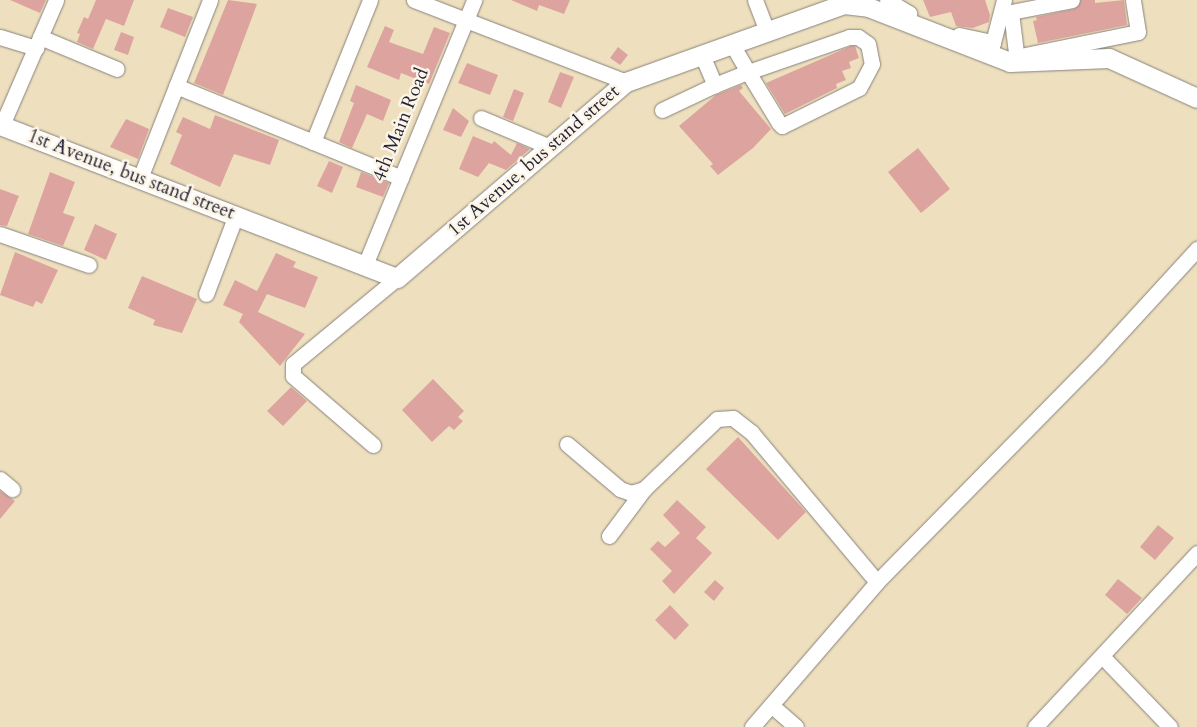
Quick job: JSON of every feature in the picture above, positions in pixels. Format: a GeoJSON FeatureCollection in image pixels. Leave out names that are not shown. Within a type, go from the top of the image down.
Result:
{"type":"FeatureCollection","features":[{"type":"Feature","properties":{"kind":"street"},"geometry":{"type":"LineString","coordinates":[[1,127],[56,0]]}},
{"type":"Feature","properties":{"kind":"street"},"geometry":{"type":"LineString","coordinates":[[140,178],[210,0]]}},
{"type":"Feature","properties":{"kind":"street"},"geometry":{"type":"LineString","coordinates":[[313,142],[370,0]]}},
{"type":"Feature","properties":{"kind":"street"},"geometry":{"type":"LineString","coordinates":[[414,0],[626,82]]}},
{"type":"Feature","properties":{"kind":"street","name":"4th Main Road"},"geometry":{"type":"LineString","coordinates":[[365,266],[474,0]]}},
{"type":"Feature","properties":{"kind":"street"},"geometry":{"type":"LineString","coordinates":[[755,0],[767,32]]}},
{"type":"Feature","properties":{"kind":"street"},"geometry":{"type":"LineString","coordinates":[[887,0],[907,18]]}},
{"type":"Feature","properties":{"kind":"street"},"geometry":{"type":"LineString","coordinates":[[992,48],[1004,0]]}},
{"type":"Feature","properties":{"kind":"street"},"geometry":{"type":"LineString","coordinates":[[1072,0],[1040,3],[1011,12],[1017,59],[1138,32],[1133,0]]}},
{"type":"Feature","properties":{"kind":"street","name":"1st Avenue, bus stand street"},"geometry":{"type":"LineString","coordinates":[[1,127],[140,178],[397,278],[626,82],[844,4],[868,7],[907,18],[992,48],[1017,59],[1109,58],[1197,98]]}},
{"type":"Feature","properties":{"kind":"street"},"geometry":{"type":"LineString","coordinates":[[0,37],[38,42],[117,69]]}},
{"type":"Feature","properties":{"kind":"street"},"geometry":{"type":"LineString","coordinates":[[662,110],[748,72],[849,37],[863,40],[872,53],[870,73],[859,88],[782,126],[748,72],[732,44]]}},
{"type":"Feature","properties":{"kind":"street"},"geometry":{"type":"LineString","coordinates":[[702,55],[715,85]]}},
{"type":"Feature","properties":{"kind":"street"},"geometry":{"type":"LineString","coordinates":[[176,86],[401,178]]}},
{"type":"Feature","properties":{"kind":"street"},"geometry":{"type":"LineString","coordinates":[[481,118],[550,147]]}},
{"type":"Feature","properties":{"kind":"street"},"geometry":{"type":"LineString","coordinates":[[206,294],[236,215]]}},
{"type":"Feature","properties":{"kind":"street"},"geometry":{"type":"LineString","coordinates":[[0,234],[89,265]]}},
{"type":"Feature","properties":{"kind":"street"},"geometry":{"type":"LineString","coordinates":[[752,727],[877,582],[1098,358],[1195,255]]}},
{"type":"Feature","properties":{"kind":"street"},"geometry":{"type":"LineString","coordinates":[[373,445],[293,376],[293,364],[397,278]]}},
{"type":"Feature","properties":{"kind":"street"},"geometry":{"type":"LineString","coordinates":[[610,536],[644,489],[717,419],[732,418],[752,433],[877,582]]}},
{"type":"Feature","properties":{"kind":"street"},"geometry":{"type":"LineString","coordinates":[[567,444],[620,489],[631,493],[644,489]]}},
{"type":"Feature","properties":{"kind":"street"},"geometry":{"type":"LineString","coordinates":[[0,479],[12,489]]}},
{"type":"Feature","properties":{"kind":"street"},"geometry":{"type":"LineString","coordinates":[[1035,727],[1197,553]]}},
{"type":"Feature","properties":{"kind":"street"},"geometry":{"type":"LineString","coordinates":[[1102,656],[1170,727]]}},
{"type":"Feature","properties":{"kind":"street"},"geometry":{"type":"LineString","coordinates":[[771,705],[796,727]]}},
{"type":"Feature","properties":{"kind":"building"},"geometry":{"type":"Polygon","coordinates":[[[10,0],[46,0],[40,13],[10,0]]]}},
{"type":"Feature","properties":{"kind":"building"},"geometry":{"type":"Polygon","coordinates":[[[96,0],[134,0],[124,26],[106,19],[93,49],[77,42],[80,34],[77,33],[84,17],[88,19],[96,0]]]}},
{"type":"Feature","properties":{"kind":"building"},"geometry":{"type":"Polygon","coordinates":[[[228,0],[257,4],[223,95],[194,83],[228,0]]]}},
{"type":"Feature","properties":{"kind":"building"},"geometry":{"type":"Polygon","coordinates":[[[511,0],[570,0],[564,14],[539,5],[537,11],[511,0]]]}},
{"type":"Feature","properties":{"kind":"building"},"geometry":{"type":"Polygon","coordinates":[[[923,0],[985,0],[990,15],[989,22],[973,28],[956,26],[951,12],[930,17],[923,0]]]}},
{"type":"Feature","properties":{"kind":"building"},"geometry":{"type":"Polygon","coordinates":[[[1081,0],[1095,0],[1095,3],[1124,0],[1127,25],[1038,43],[1033,21],[1037,20],[1036,17],[1074,9],[1081,0]]]}},
{"type":"Feature","properties":{"kind":"building"},"geometry":{"type":"Polygon","coordinates":[[[168,8],[193,17],[185,37],[160,27],[168,8]]]}},
{"type":"Feature","properties":{"kind":"building"},"geometry":{"type":"Polygon","coordinates":[[[385,26],[394,30],[389,42],[423,54],[434,27],[450,33],[429,84],[401,73],[399,80],[367,67],[385,26]]]}},
{"type":"Feature","properties":{"kind":"building"},"geometry":{"type":"Polygon","coordinates":[[[121,32],[134,37],[128,55],[114,50],[121,32]]]}},
{"type":"Feature","properties":{"kind":"building"},"geometry":{"type":"Polygon","coordinates":[[[851,46],[855,46],[859,58],[849,62],[851,68],[842,71],[846,80],[836,84],[837,88],[785,114],[766,83],[851,46]]]}},
{"type":"Feature","properties":{"kind":"building"},"geometry":{"type":"Polygon","coordinates":[[[618,47],[628,55],[620,65],[610,58],[618,47]]]}},
{"type":"Feature","properties":{"kind":"building"},"geometry":{"type":"Polygon","coordinates":[[[467,63],[498,75],[490,95],[458,83],[467,63]]]}},
{"type":"Feature","properties":{"kind":"building"},"geometry":{"type":"Polygon","coordinates":[[[560,72],[574,77],[561,108],[548,102],[560,72]]]}},
{"type":"Feature","properties":{"kind":"building"},"geometry":{"type":"Polygon","coordinates":[[[356,85],[391,100],[383,121],[367,114],[352,148],[339,142],[354,103],[350,101],[356,85]]]}},
{"type":"Feature","properties":{"kind":"building"},"geometry":{"type":"Polygon","coordinates":[[[741,85],[743,88],[739,91],[771,129],[753,148],[718,175],[710,166],[713,164],[679,126],[716,95],[741,85]]]}},
{"type":"Feature","properties":{"kind":"building"},"geometry":{"type":"Polygon","coordinates":[[[514,89],[524,93],[513,121],[503,117],[514,89]]]}},
{"type":"Feature","properties":{"kind":"building"},"geometry":{"type":"Polygon","coordinates":[[[453,108],[469,121],[461,137],[443,130],[453,108]]]}},
{"type":"Feature","properties":{"kind":"building"},"geometry":{"type":"Polygon","coordinates":[[[215,115],[279,140],[270,165],[234,154],[220,187],[170,164],[182,135],[176,132],[183,117],[210,129],[215,115]]]}},
{"type":"Feature","properties":{"kind":"building"},"geometry":{"type":"Polygon","coordinates":[[[126,119],[149,129],[138,159],[110,147],[126,119]]]}},
{"type":"Feature","properties":{"kind":"building"},"geometry":{"type":"Polygon","coordinates":[[[473,136],[492,144],[494,141],[511,155],[517,143],[530,149],[506,170],[489,163],[478,177],[459,169],[473,136]]]}},
{"type":"Feature","properties":{"kind":"building"},"geometry":{"type":"Polygon","coordinates":[[[918,148],[950,189],[921,213],[888,172],[918,148]]]}},
{"type":"Feature","properties":{"kind":"building"},"geometry":{"type":"Polygon","coordinates":[[[329,161],[343,167],[332,193],[317,186],[329,161]]]}},
{"type":"Feature","properties":{"kind":"building"},"geometry":{"type":"Polygon","coordinates":[[[50,172],[75,182],[63,213],[75,217],[63,246],[28,234],[50,172]]]}},
{"type":"Feature","properties":{"kind":"building"},"geometry":{"type":"Polygon","coordinates":[[[361,172],[389,183],[383,197],[356,187],[361,172]]]}},
{"type":"Feature","properties":{"kind":"building"},"geometry":{"type":"Polygon","coordinates":[[[0,189],[19,196],[7,226],[0,225],[0,189]]]}},
{"type":"Feature","properties":{"kind":"building"},"geometry":{"type":"Polygon","coordinates":[[[95,224],[117,234],[106,260],[84,250],[95,224]]]}},
{"type":"Feature","properties":{"kind":"building"},"geometry":{"type":"Polygon","coordinates":[[[15,252],[58,270],[42,304],[36,301],[33,307],[0,295],[15,252]]]}},
{"type":"Feature","properties":{"kind":"building"},"geometry":{"type":"Polygon","coordinates":[[[276,253],[296,262],[293,267],[318,277],[305,308],[267,294],[258,312],[305,334],[280,366],[239,322],[243,314],[223,305],[235,280],[257,291],[276,253]]]}},
{"type":"Feature","properties":{"kind":"building"},"geometry":{"type":"Polygon","coordinates":[[[142,276],[197,299],[182,333],[153,325],[155,320],[128,308],[142,276]]]}},
{"type":"Feature","properties":{"kind":"building"},"geometry":{"type":"Polygon","coordinates":[[[433,379],[464,411],[458,417],[463,421],[454,430],[449,426],[432,442],[402,410],[433,379]]]}},
{"type":"Feature","properties":{"kind":"building"},"geometry":{"type":"Polygon","coordinates":[[[291,387],[307,401],[283,426],[267,411],[291,387]]]}},
{"type":"Feature","properties":{"kind":"building"},"geometry":{"type":"Polygon","coordinates":[[[738,437],[806,512],[778,540],[706,469],[738,437]]]}},
{"type":"Feature","properties":{"kind":"building"},"geometry":{"type":"Polygon","coordinates":[[[0,491],[15,501],[0,519],[0,491]]]}},
{"type":"Feature","properties":{"kind":"building"},"geometry":{"type":"Polygon","coordinates":[[[677,500],[706,527],[696,538],[712,553],[674,594],[662,581],[672,571],[650,549],[658,541],[665,547],[680,533],[663,515],[677,500]]]}},
{"type":"Feature","properties":{"kind":"building"},"geometry":{"type":"Polygon","coordinates":[[[1158,525],[1174,538],[1155,560],[1140,547],[1158,525]]]}},
{"type":"Feature","properties":{"kind":"building"},"geometry":{"type":"Polygon","coordinates":[[[1118,579],[1142,598],[1127,614],[1105,595],[1118,579]]]}},
{"type":"Feature","properties":{"kind":"building"},"geometry":{"type":"Polygon","coordinates":[[[715,580],[724,588],[714,601],[704,592],[715,580]]]}},
{"type":"Feature","properties":{"kind":"building"},"geometry":{"type":"Polygon","coordinates":[[[670,605],[689,625],[675,640],[655,620],[670,605]]]}}]}
